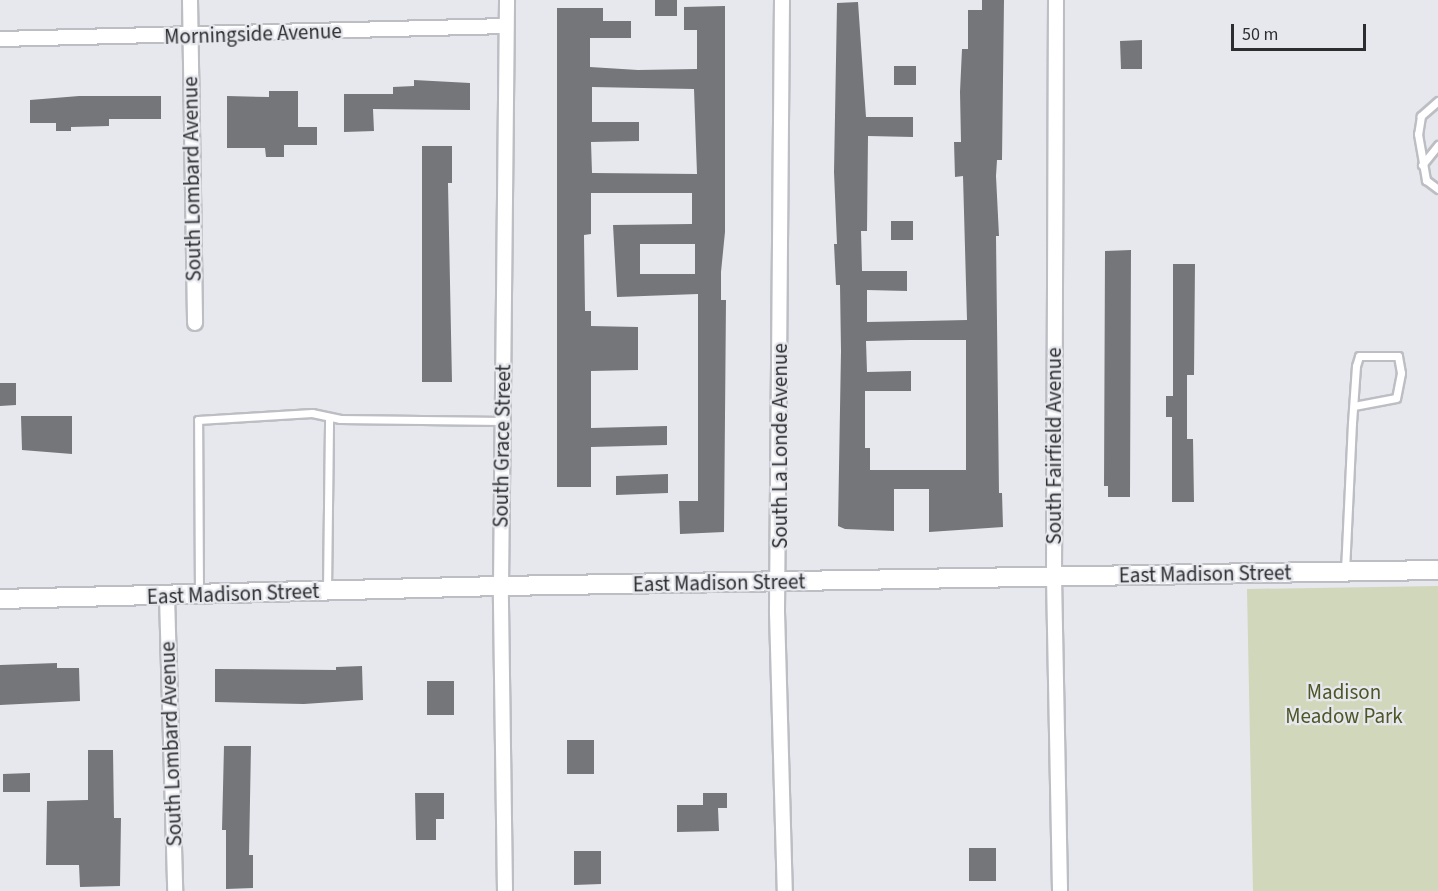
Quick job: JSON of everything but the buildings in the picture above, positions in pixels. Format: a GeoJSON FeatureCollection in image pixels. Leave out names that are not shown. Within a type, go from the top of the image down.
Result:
{"type":"FeatureCollection","features":[{"type":"Feature","properties":{"kind":"street","name":"South Lombard Avenue"},"geometry":{"type":"LineString","coordinates":[[190,0],[195,322]]}},
{"type":"Feature","properties":{"kind":"street","name":"South Grace Street"},"geometry":{"type":"LineString","coordinates":[[505,891],[501,586],[507,0]]}},
{"type":"Feature","properties":{"kind":"street","name":"South La Londe Avenue"},"geometry":{"type":"LineString","coordinates":[[782,0],[779,583],[785,891]]}},
{"type":"Feature","properties":{"kind":"street","name":"South Fairfield Avenue"},"geometry":{"type":"LineString","coordinates":[[1056,0],[1054,577],[1060,891]]}},
{"type":"Feature","properties":{"kind":"street","name":"Morningside Avenue"},"geometry":{"type":"LineString","coordinates":[[0,39],[190,36],[507,26]]}},
{"type":"Feature","properties":{"kind":"street","name":"East Madison Street"},"geometry":{"type":"LineString","coordinates":[[0,599],[199,596],[501,586],[1438,570]]}},
{"type":"Feature","properties":{"kind":"street","name":"South Lombard Avenue"},"geometry":{"type":"LineString","coordinates":[[167,596],[175,891]]}},
{"type":"Feature","properties":{"kind":"lane"},"geometry":{"type":"LineString","coordinates":[[1438,102],[1421,116],[1418,134],[1426,180],[1438,189]]}},
{"type":"Feature","properties":{"kind":"lane"},"geometry":{"type":"LineString","coordinates":[[1422,165],[1438,145]]}},
{"type":"Feature","properties":{"kind":"lane"},"geometry":{"type":"LineString","coordinates":[[1345,572],[1353,406],[1359,356],[1398,356],[1401,373],[1396,398],[1353,406]]}},
{"type":"Feature","properties":{"kind":"lane"},"geometry":{"type":"LineString","coordinates":[[199,596],[198,420],[312,414],[329,417],[502,421]]}},
{"type":"Feature","properties":{"kind":"lane"},"geometry":{"type":"LineString","coordinates":[[327,591],[329,417]]}},
{"type":"Feature","properties":{"kind":"green space","name":"Madison Meadow Park"},"geometry":{"type":"Polygon","coordinates":[[[1438,586],[1438,891],[1253,891],[1247,589],[1438,586]]]}}]}
